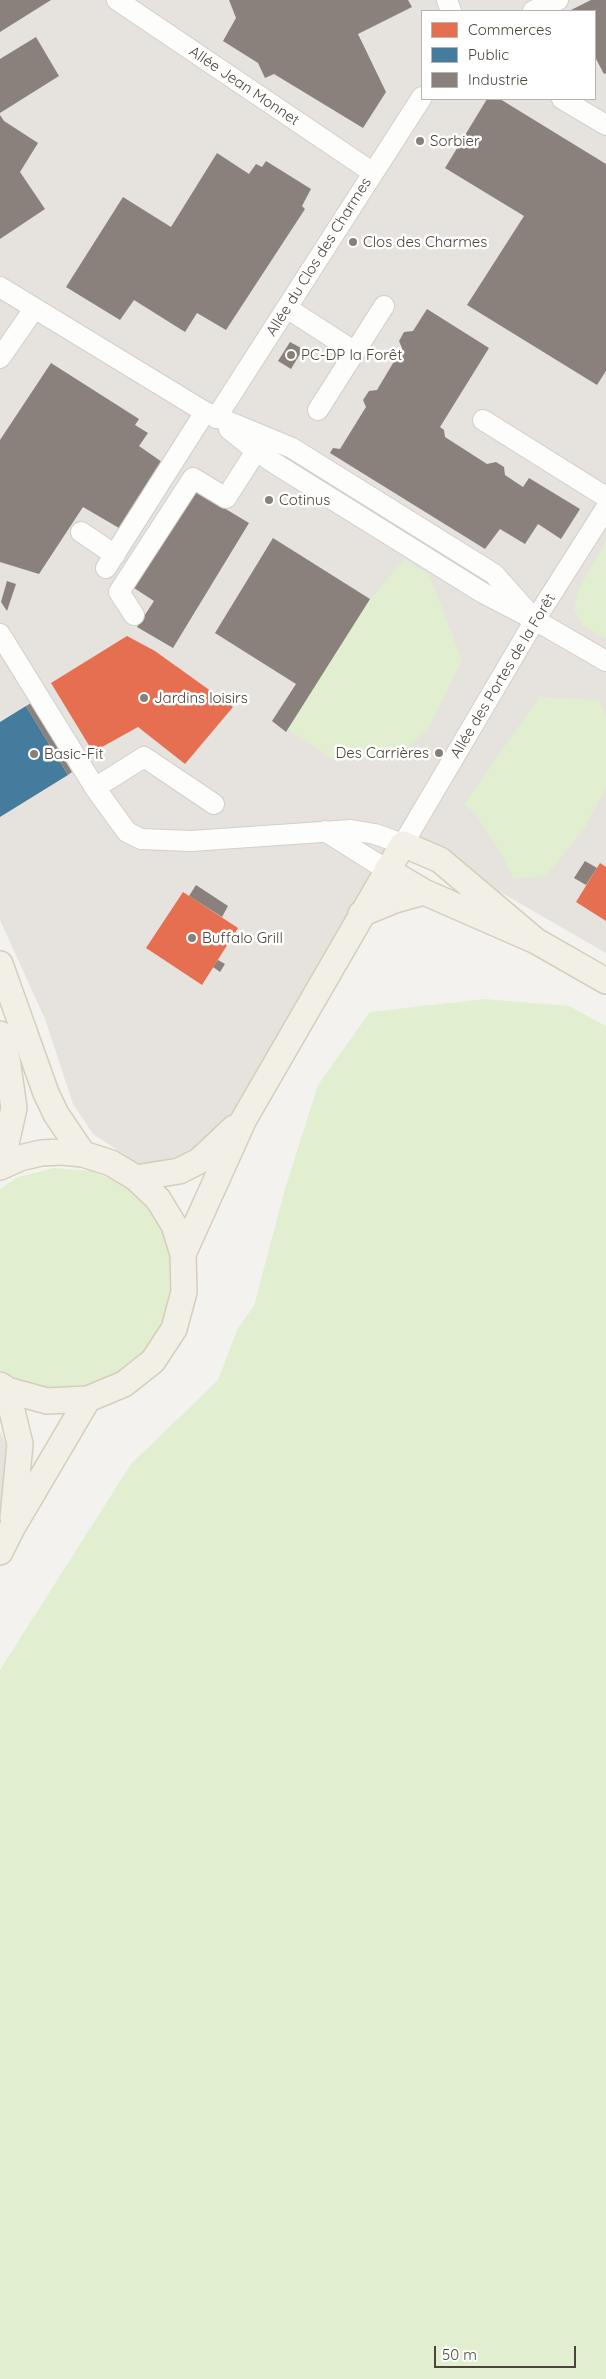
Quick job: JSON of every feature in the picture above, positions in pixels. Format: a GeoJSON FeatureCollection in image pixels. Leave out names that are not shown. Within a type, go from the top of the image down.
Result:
{"type":"FeatureCollection","features":[{"type":"Feature","properties":{"kind":"main road"},"geometry":{"type":"LineString","coordinates":[[183,1254],[244,1119],[403,844],[440,860],[536,941]]}},
{"type":"Feature","properties":{"kind":"main road"},"geometry":{"type":"LineString","coordinates":[[387,870],[424,892],[536,941],[606,981]]}},
{"type":"Feature","properties":{"kind":"main road"},"geometry":{"type":"LineString","coordinates":[[361,914],[395,900],[424,892]]}},
{"type":"Feature","properties":{"kind":"main road"},"geometry":{"type":"LineString","coordinates":[[0,964],[46,1093],[56,1114],[83,1154]]}},
{"type":"Feature","properties":{"kind":"main road"},"geometry":{"type":"LineString","coordinates":[[0,1034],[7,1059],[14,1108],[0,1167]]}},
{"type":"Feature","properties":{"kind":"main road"},"geometry":{"type":"LineString","coordinates":[[136,1178],[179,1171],[199,1161],[244,1119]]}},
{"type":"Feature","properties":{"kind":"main road"},"geometry":{"type":"LineString","coordinates":[[0,1167],[20,1158],[41,1153],[83,1154],[111,1163],[136,1178],[158,1199],[174,1225],[183,1254],[184,1292],[174,1329],[153,1361],[124,1384],[88,1399],[47,1401],[4,1388]]}},
{"type":"Feature","properties":{"kind":"main road"},"geometry":{"type":"LineString","coordinates":[[4,1388],[20,1444],[20,1469],[12,1528]]}},
{"type":"Feature","properties":{"kind":"main road"},"geometry":{"type":"LineString","coordinates":[[0,1552],[12,1528],[88,1399]]}},
{"type":"Feature","properties":{"kind":"street","name":"Allée Jean Monnet"},"geometry":{"type":"LineString","coordinates":[[117,0],[372,172]]}},
{"type":"Feature","properties":{"kind":"street"},"geometry":{"type":"LineString","coordinates":[[535,10],[558,0]]}},
{"type":"Feature","properties":{"kind":"street","name":"Allée du Clos des Charmes"},"geometry":{"type":"LineString","coordinates":[[81,532],[110,561],[210,415],[287,308],[372,172],[421,98]]}},
{"type":"Feature","properties":{"kind":"street"},"geometry":{"type":"LineString","coordinates":[[564,100],[606,125]]}},
{"type":"Feature","properties":{"kind":"street"},"geometry":{"type":"LineString","coordinates":[[0,287],[210,415],[256,451],[482,593],[535,620],[606,661]]}},
{"type":"Feature","properties":{"kind":"street"},"geometry":{"type":"LineString","coordinates":[[318,410],[384,306]]}},
{"type":"Feature","properties":{"kind":"street"},"geometry":{"type":"LineString","coordinates":[[287,308],[355,352]]}},
{"type":"Feature","properties":{"kind":"street"},"geometry":{"type":"LineString","coordinates":[[0,358],[34,309]]}},
{"type":"Feature","properties":{"kind":"street"},"geometry":{"type":"LineString","coordinates":[[210,415],[292,448],[494,574],[535,620]]}},
{"type":"Feature","properties":{"kind":"street"},"geometry":{"type":"LineString","coordinates":[[483,420],[606,497]]}},
{"type":"Feature","properties":{"kind":"street"},"geometry":{"type":"LineString","coordinates":[[134,615],[119,592],[193,478],[226,498],[256,451]]}},
{"type":"Feature","properties":{"kind":"street","name":"Allée des Portes de la Forêt"},"geometry":{"type":"LineString","coordinates":[[403,844],[535,620],[606,508]]}},
{"type":"Feature","properties":{"kind":"street"},"geometry":{"type":"LineString","coordinates":[[0,634],[95,788],[118,823],[127,832],[141,839],[191,841],[351,830],[375,834],[403,844]]}},
{"type":"Feature","properties":{"kind":"street"},"geometry":{"type":"LineString","coordinates":[[95,788],[144,757],[214,804]]}},
{"type":"Feature","properties":{"kind":"street"},"geometry":{"type":"LineString","coordinates":[[325,831],[387,870]]}},
{"type":"Feature","properties":{"kind":"shaded area"},"geometry":{"type":"Polygon","coordinates":[[[0,0],[606,0],[606,953],[396,832],[241,1106],[200,1156],[145,1168],[93,1134],[73,1104],[45,1019],[0,920],[0,0]]]}},
{"type":"Feature","properties":{"kind":"shaded area"},"geometry":{"type":"Polygon","coordinates":[[[606,811],[606,856],[600,853],[594,832],[606,811]]]}},
{"type":"Feature","properties":{"kind":"shaded area"},"geometry":{"type":"Polygon","coordinates":[[[0,1432],[11,1455],[7,1488],[0,1507],[0,1432]]]}},
{"type":"Feature","properties":{"kind":"green space"},"geometry":{"type":"Polygon","coordinates":[[[606,541],[606,639],[582,625],[574,609],[579,588],[606,541]]]}},
{"type":"Feature","properties":{"kind":"green space"},"geometry":{"type":"Polygon","coordinates":[[[404,559],[429,574],[462,660],[428,730],[400,754],[337,762],[287,729],[370,599],[404,559]]]}},
{"type":"Feature","properties":{"kind":"green space"},"geometry":{"type":"Polygon","coordinates":[[[539,697],[598,700],[606,716],[606,788],[584,829],[546,876],[514,879],[497,847],[476,815],[464,804],[539,697]]]}},
{"type":"Feature","properties":{"kind":"green space"},"geometry":{"type":"Polygon","coordinates":[[[484,999],[569,1006],[606,1026],[606,2379],[0,2379],[0,1670],[131,1464],[218,1380],[238,1328],[254,1306],[285,1189],[318,1085],[370,1012],[484,999]]]}},
{"type":"Feature","properties":{"kind":"green space"},"geometry":{"type":"Polygon","coordinates":[[[54,1168],[91,1171],[125,1185],[152,1211],[170,1243],[176,1280],[170,1316],[153,1349],[126,1374],[92,1389],[55,1392],[19,1383],[0,1370],[0,1189],[18,1177],[54,1168]]]}},
{"type":"Feature","properties":{"kind":"building: Commerces"},"geometry":{"type":"Polygon","coordinates":[[[127,636],[155,651],[233,707],[185,764],[138,727],[93,752],[51,683],[127,636]]]}},
{"type":"Feature","properties":{"kind":"building: Commerces"},"geometry":{"type":"Polygon","coordinates":[[[600,863],[606,867],[606,921],[576,902],[600,863]]]}},
{"type":"Feature","properties":{"kind":"building: Commerces","name":"Buffalo Grill"},"geometry":{"type":"Polygon","coordinates":[[[183,892],[238,928],[202,985],[146,948],[183,892]]]}},
{"type":"Feature","properties":{"kind":"building: Public"},"geometry":{"type":"Polygon","coordinates":[[[26,706],[68,775],[0,817],[0,722],[26,706]]]}},
{"type":"Feature","properties":{"kind":"building: Industrie"},"geometry":{"type":"Polygon","coordinates":[[[0,0],[51,0],[0,32],[0,0]]]}},
{"type":"Feature","properties":{"kind":"building: Industrie"},"geometry":{"type":"Polygon","coordinates":[[[229,0],[408,0],[412,7],[358,34],[386,92],[363,128],[274,74],[265,78],[258,63],[223,41],[236,18],[229,0]]]}},
{"type":"Feature","properties":{"kind":"building: Industrie"},"geometry":{"type":"Polygon","coordinates":[[[591,0],[606,0],[606,73],[604,74],[596,59],[596,10],[571,10],[591,0]]]}},
{"type":"Feature","properties":{"kind":"building: Industrie"},"geometry":{"type":"Polygon","coordinates":[[[36,37],[59,76],[0,113],[0,59],[36,37]]]}},
{"type":"Feature","properties":{"kind":"building: Industrie"},"geometry":{"type":"Polygon","coordinates":[[[486,100],[502,100],[606,164],[606,371],[597,385],[467,305],[524,216],[445,168],[486,100]]]}},
{"type":"Feature","properties":{"kind":"building: Industrie"},"geometry":{"type":"Polygon","coordinates":[[[0,115],[4,121],[38,143],[20,172],[45,209],[0,239],[0,115]]]}},
{"type":"Feature","properties":{"kind":"building: Industrie"},"geometry":{"type":"Polygon","coordinates":[[[217,153],[249,174],[256,164],[262,167],[266,161],[311,189],[302,206],[305,209],[226,330],[197,313],[185,332],[134,300],[120,320],[66,287],[123,197],[171,227],[217,153]]]}},
{"type":"Feature","properties":{"kind":"building: Industrie"},"geometry":{"type":"Polygon","coordinates":[[[427,309],[489,348],[440,427],[444,430],[445,437],[487,464],[496,462],[504,467],[505,475],[523,487],[529,478],[580,509],[561,539],[538,524],[525,544],[500,529],[485,549],[330,453],[333,448],[340,449],[366,407],[363,400],[369,391],[377,390],[402,348],[399,341],[404,332],[413,331],[427,309]]]}},
{"type":"Feature","properties":{"kind":"building: Industrie","name":"PC-DP la Forêt"},"geometry":{"type":"Polygon","coordinates":[[[290,342],[303,349],[291,369],[278,361],[290,342]]]}},
{"type":"Feature","properties":{"kind":"building: Industrie"},"geometry":{"type":"Polygon","coordinates":[[[51,363],[139,419],[135,425],[148,433],[139,446],[162,462],[119,528],[83,507],[39,574],[0,562],[0,440],[51,363]]]}},
{"type":"Feature","properties":{"kind":"building: Industrie"},"geometry":{"type":"Polygon","coordinates":[[[194,490],[249,523],[173,648],[137,627],[154,601],[134,588],[194,490]]]}},
{"type":"Feature","properties":{"kind":"building: Industrie"},"geometry":{"type":"Polygon","coordinates":[[[273,538],[370,599],[286,732],[272,721],[296,684],[215,633],[273,538]]]}},
{"type":"Feature","properties":{"kind":"building: Industrie"},"geometry":{"type":"Polygon","coordinates":[[[7,581],[16,584],[7,611],[1,602],[7,581]]]}},
{"type":"Feature","properties":{"kind":"building: Industrie"},"geometry":{"type":"Polygon","coordinates":[[[31,703],[72,772],[68,775],[26,706],[31,703]]]}},
{"type":"Feature","properties":{"kind":"building: Industrie"},"geometry":{"type":"Polygon","coordinates":[[[585,861],[597,868],[586,885],[574,878],[585,861]]]}},
{"type":"Feature","properties":{"kind":"building: Industrie"},"geometry":{"type":"Polygon","coordinates":[[[196,885],[228,906],[222,917],[189,896],[196,885]]]}},
{"type":"Feature","properties":{"kind":"building: Industrie"},"geometry":{"type":"Polygon","coordinates":[[[218,960],[225,964],[220,972],[213,967],[218,960]]]}},
{"type":"Feature","properties":{"kind":"place","name":"Sorbier"},"geometry":{"type":"Point","coordinates":[420,141]}},
{"type":"Feature","properties":{"kind":"place","name":"Clos des Charmes"},"geometry":{"type":"Point","coordinates":[353,242]}},
{"type":"Feature","properties":{"kind":"place","name":"PC-DP la Forêt"},"geometry":{"type":"Point","coordinates":[291,355]}},
{"type":"Feature","properties":{"kind":"place","name":"Cotinus"},"geometry":{"type":"Point","coordinates":[269,500]}},
{"type":"Feature","properties":{"kind":"place","name":"Jardins loisirs"},"geometry":{"type":"Point","coordinates":[144,698]}},
{"type":"Feature","properties":{"kind":"place","name":"Des Carrières"},"geometry":{"type":"Point","coordinates":[439,753]}},
{"type":"Feature","properties":{"kind":"place","name":"Basic-Fit"},"geometry":{"type":"Point","coordinates":[34,754]}},
{"type":"Feature","properties":{"kind":"place","name":"Buffalo Grill"},"geometry":{"type":"Point","coordinates":[192,938]}}]}
